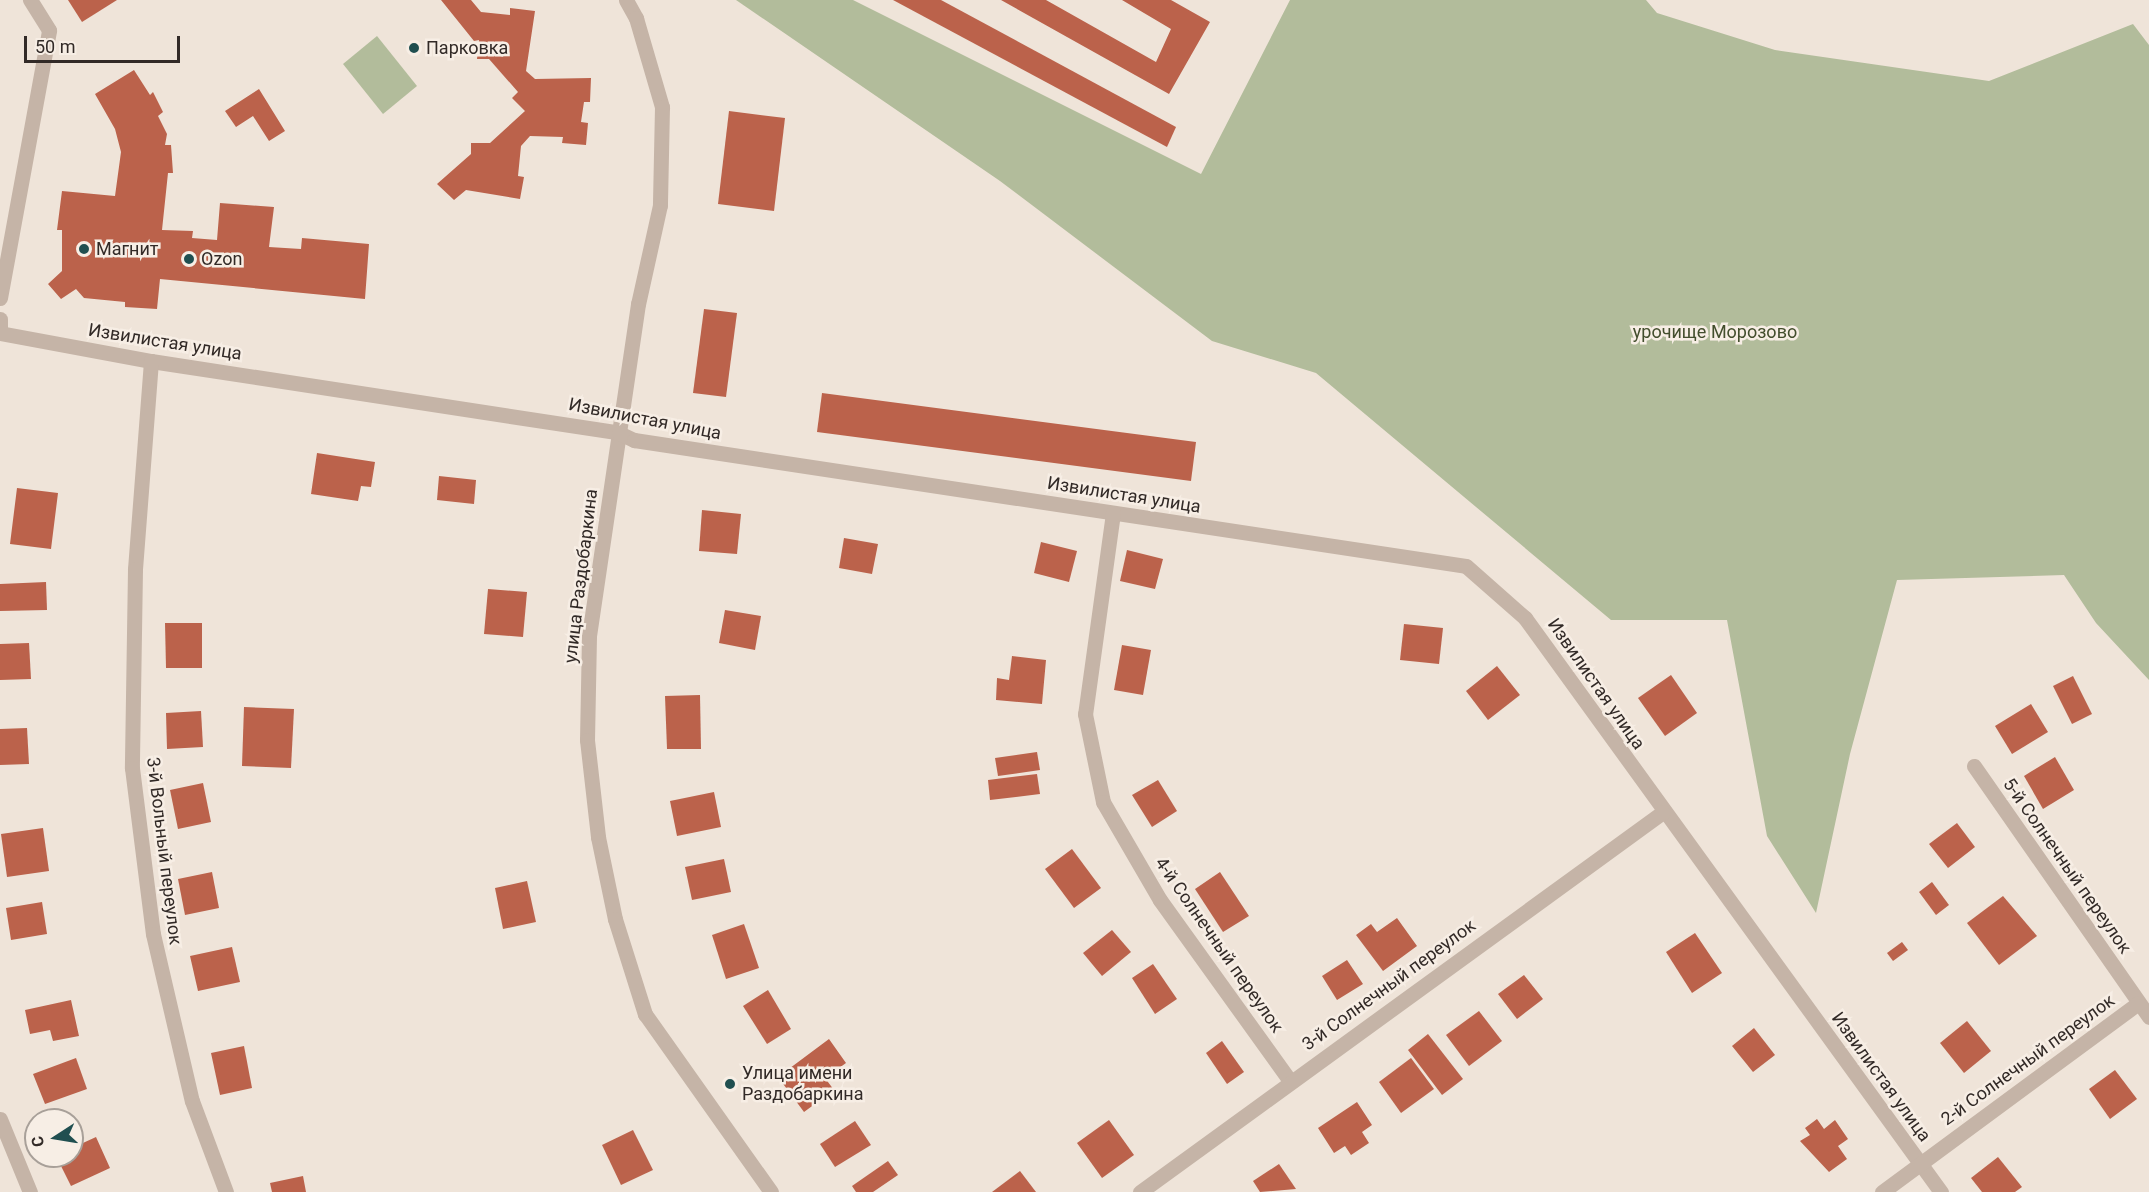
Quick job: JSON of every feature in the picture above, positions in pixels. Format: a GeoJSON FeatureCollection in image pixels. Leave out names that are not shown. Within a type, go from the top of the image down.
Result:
{"type":"FeatureCollection","features":[{"type":"Feature","properties":{"kind":"street"},"geometry":{"type":"LineString","coordinates":[[0,298],[49,30],[30,0]]}},
{"type":"Feature","properties":{"kind":"street","name":"улица Раздобаркина"},"geometry":{"type":"LineString","coordinates":[[626,0],[636,18],[662,107],[660,205],[638,304],[589,636],[587,740],[598,837],[615,919],[645,1014],[771,1192]]}},
{"type":"Feature","properties":{"kind":"street"},"geometry":{"type":"LineString","coordinates":[[0,319],[0,333]]}},
{"type":"Feature","properties":{"kind":"street","name":"Извилистая улица"},"geometry":{"type":"LineString","coordinates":[[0,333],[151,361],[619,433],[634,441],[1466,566],[1525,618],[1662,812],[1941,1192]]}},
{"type":"Feature","properties":{"kind":"street","name":"3-й Вольный переулок"},"geometry":{"type":"LineString","coordinates":[[151,361],[135,569],[132,768],[153,934],[192,1101],[226,1192]]}},
{"type":"Feature","properties":{"kind":"street","name":"4-й Солнечный переулок"},"geometry":{"type":"LineString","coordinates":[[1113,513],[1085,714],[1103,802],[1160,900],[1290,1081]]}},
{"type":"Feature","properties":{"kind":"street","name":"5-й Солнечный переулок"},"geometry":{"type":"LineString","coordinates":[[1974,766],[2149,1017]]}},
{"type":"Feature","properties":{"kind":"street","name":"3-й Солнечный переулок"},"geometry":{"type":"LineString","coordinates":[[1140,1192],[1662,812]]}},
{"type":"Feature","properties":{"kind":"street","name":"2-й Солнечный переулок"},"geometry":{"type":"LineString","coordinates":[[1882,1192],[2138,1003]]}},
{"type":"Feature","properties":{"kind":"street"},"geometry":{"type":"LineString","coordinates":[[0,1119],[30,1192]]}},
{"type":"Feature","properties":{"kind":"green space","name":"урочище Морозово"},"geometry":{"type":"Polygon","coordinates":[[[736,0],[853,0],[1201,174],[1290,0],[1646,0],[1657,13],[1775,50],[1989,81],[2133,24],[2149,45],[2149,680],[2096,623],[2064,575],[1897,580],[1850,754],[1816,913],[1767,836],[1727,620],[1611,620],[1316,373],[1212,341],[1000,181],[736,0]]]}},
{"type":"Feature","properties":{"kind":"green space"},"geometry":{"type":"Polygon","coordinates":[[[377,36],[417,86],[383,114],[343,64],[377,36]]]}},
{"type":"Feature","properties":{"kind":"building"},"geometry":{"type":"Polygon","coordinates":[[[68,0],[117,0],[82,22],[68,0]]]}},
{"type":"Feature","properties":{"kind":"building"},"geometry":{"type":"Polygon","coordinates":[[[441,0],[471,0],[481,12],[510,15],[510,8],[535,11],[526,71],[535,79],[591,78],[590,102],[584,102],[581,122],[588,123],[586,145],[562,143],[563,137],[530,136],[521,146],[518,176],[524,177],[520,199],[466,190],[454,200],[437,184],[471,154],[471,143],[490,143],[525,111],[512,98],[518,92],[489,59],[477,59],[479,40],[474,41],[441,0]]]}},
{"type":"Feature","properties":{"kind":"building"},"geometry":{"type":"Polygon","coordinates":[[[893,0],[941,0],[1176,127],[1167,147],[893,0]]]}},
{"type":"Feature","properties":{"kind":"building"},"geometry":{"type":"Polygon","coordinates":[[[1001,0],[1046,0],[1156,62],[1171,29],[1122,0],[1171,0],[1210,22],[1169,94],[1001,0]]]}},
{"type":"Feature","properties":{"kind":"building"},"geometry":{"type":"Polygon","coordinates":[[[134,70],[150,95],[153,92],[163,112],[158,116],[167,134],[165,145],[171,145],[173,173],[168,173],[162,230],[193,231],[192,238],[217,240],[220,203],[274,207],[269,247],[301,249],[302,238],[369,244],[365,299],[160,279],[157,309],[125,307],[125,302],[84,298],[76,289],[61,299],[48,284],[62,271],[62,230],[57,230],[62,191],[115,196],[121,152],[115,129],[95,94],[134,70]]]}},
{"type":"Feature","properties":{"kind":"building"},"geometry":{"type":"Polygon","coordinates":[[[259,89],[285,131],[269,141],[253,116],[236,127],[225,111],[259,89]]]}},
{"type":"Feature","properties":{"kind":"building"},"geometry":{"type":"Polygon","coordinates":[[[729,111],[785,118],[774,211],[718,204],[729,111]]]}},
{"type":"Feature","properties":{"kind":"building"},"geometry":{"type":"Polygon","coordinates":[[[704,309],[737,313],[726,397],[693,393],[704,309]]]}},
{"type":"Feature","properties":{"kind":"building"},"geometry":{"type":"Polygon","coordinates":[[[822,393],[1196,442],[1191,481],[817,432],[822,393]]]}},
{"type":"Feature","properties":{"kind":"building"},"geometry":{"type":"Polygon","coordinates":[[[317,453],[375,462],[371,487],[361,486],[358,501],[311,494],[317,453]]]}},
{"type":"Feature","properties":{"kind":"building"},"geometry":{"type":"Polygon","coordinates":[[[439,476],[476,480],[474,504],[437,500],[439,476]]]}},
{"type":"Feature","properties":{"kind":"building"},"geometry":{"type":"Polygon","coordinates":[[[17,488],[58,493],[51,549],[10,544],[17,488]]]}},
{"type":"Feature","properties":{"kind":"building"},"geometry":{"type":"Polygon","coordinates":[[[702,510],[741,514],[737,554],[699,551],[702,510]]]}},
{"type":"Feature","properties":{"kind":"building"},"geometry":{"type":"Polygon","coordinates":[[[844,538],[878,544],[872,574],[839,568],[844,538]]]}},
{"type":"Feature","properties":{"kind":"building"},"geometry":{"type":"Polygon","coordinates":[[[1041,542],[1077,551],[1069,582],[1034,573],[1041,542]]]}},
{"type":"Feature","properties":{"kind":"building"},"geometry":{"type":"Polygon","coordinates":[[[1127,550],[1163,559],[1155,589],[1120,581],[1127,550]]]}},
{"type":"Feature","properties":{"kind":"building"},"geometry":{"type":"Polygon","coordinates":[[[46,582],[47,610],[0,611],[0,584],[46,582]]]}},
{"type":"Feature","properties":{"kind":"building"},"geometry":{"type":"Polygon","coordinates":[[[488,589],[527,592],[523,637],[484,634],[488,589]]]}},
{"type":"Feature","properties":{"kind":"building"},"geometry":{"type":"Polygon","coordinates":[[[725,610],[761,616],[755,650],[719,643],[725,610]]]}},
{"type":"Feature","properties":{"kind":"building"},"geometry":{"type":"Polygon","coordinates":[[[165,623],[202,623],[202,668],[166,668],[165,623]]]}},
{"type":"Feature","properties":{"kind":"building"},"geometry":{"type":"Polygon","coordinates":[[[1404,624],[1443,628],[1439,664],[1400,660],[1404,624]]]}},
{"type":"Feature","properties":{"kind":"building"},"geometry":{"type":"Polygon","coordinates":[[[29,643],[31,679],[0,680],[0,644],[29,643]]]}},
{"type":"Feature","properties":{"kind":"building"},"geometry":{"type":"Polygon","coordinates":[[[1122,645],[1151,650],[1143,695],[1114,690],[1122,645]]]}},
{"type":"Feature","properties":{"kind":"building"},"geometry":{"type":"Polygon","coordinates":[[[1012,656],[1046,660],[1042,704],[996,700],[997,678],[1009,680],[1012,656]]]}},
{"type":"Feature","properties":{"kind":"building"},"geometry":{"type":"Polygon","coordinates":[[[1497,666],[1520,695],[1488,720],[1466,691],[1497,666]]]}},
{"type":"Feature","properties":{"kind":"building"},"geometry":{"type":"Polygon","coordinates":[[[1671,675],[1697,713],[1665,736],[1638,698],[1671,675]]]}},
{"type":"Feature","properties":{"kind":"building"},"geometry":{"type":"Polygon","coordinates":[[[2073,676],[2092,714],[2072,724],[2053,686],[2073,676]]]}},
{"type":"Feature","properties":{"kind":"building"},"geometry":{"type":"Polygon","coordinates":[[[700,695],[701,749],[667,749],[665,696],[700,695]]]}},
{"type":"Feature","properties":{"kind":"building"},"geometry":{"type":"Polygon","coordinates":[[[2031,704],[2048,732],[2012,754],[1995,726],[2031,704]]]}},
{"type":"Feature","properties":{"kind":"building"},"geometry":{"type":"Polygon","coordinates":[[[244,707],[294,709],[291,768],[242,766],[244,707]]]}},
{"type":"Feature","properties":{"kind":"building"},"geometry":{"type":"Polygon","coordinates":[[[201,711],[203,747],[167,749],[166,713],[201,711]]]}},
{"type":"Feature","properties":{"kind":"building"},"geometry":{"type":"Polygon","coordinates":[[[27,728],[29,764],[0,765],[0,729],[27,728]]]}},
{"type":"Feature","properties":{"kind":"building"},"geometry":{"type":"Polygon","coordinates":[[[1037,752],[1040,770],[998,776],[995,758],[1037,752]]]}},
{"type":"Feature","properties":{"kind":"building"},"geometry":{"type":"Polygon","coordinates":[[[2055,757],[2074,790],[2043,809],[2024,776],[2055,757]]]}},
{"type":"Feature","properties":{"kind":"building"},"geometry":{"type":"Polygon","coordinates":[[[1037,774],[1040,794],[990,800],[988,780],[1037,774]]]}},
{"type":"Feature","properties":{"kind":"building"},"geometry":{"type":"Polygon","coordinates":[[[1158,780],[1177,811],[1152,827],[1132,795],[1158,780]]]}},
{"type":"Feature","properties":{"kind":"building"},"geometry":{"type":"Polygon","coordinates":[[[203,783],[211,822],[178,829],[170,790],[203,783]]]}},
{"type":"Feature","properties":{"kind":"building"},"geometry":{"type":"Polygon","coordinates":[[[714,792],[721,827],[677,836],[670,801],[714,792]]]}},
{"type":"Feature","properties":{"kind":"building"},"geometry":{"type":"Polygon","coordinates":[[[1957,823],[1975,847],[1948,868],[1929,844],[1957,823]]]}},
{"type":"Feature","properties":{"kind":"building"},"geometry":{"type":"Polygon","coordinates":[[[43,828],[49,871],[7,877],[1,834],[43,828]]]}},
{"type":"Feature","properties":{"kind":"building"},"geometry":{"type":"Polygon","coordinates":[[[1072,849],[1101,888],[1074,908],[1045,869],[1072,849]]]}},
{"type":"Feature","properties":{"kind":"building"},"geometry":{"type":"Polygon","coordinates":[[[724,859],[731,892],[692,900],[685,867],[724,859]]]}},
{"type":"Feature","properties":{"kind":"building"},"geometry":{"type":"Polygon","coordinates":[[[212,872],[219,908],[185,915],[178,879],[212,872]]]}},
{"type":"Feature","properties":{"kind":"building"},"geometry":{"type":"Polygon","coordinates":[[[1220,872],[1249,916],[1223,932],[1195,889],[1220,872]]]}},
{"type":"Feature","properties":{"kind":"building"},"geometry":{"type":"Polygon","coordinates":[[[527,881],[536,922],[503,929],[495,888],[527,881]]]}},
{"type":"Feature","properties":{"kind":"building"},"geometry":{"type":"Polygon","coordinates":[[[1932,882],[1949,905],[1936,915],[1919,892],[1932,882]]]}},
{"type":"Feature","properties":{"kind":"building"},"geometry":{"type":"Polygon","coordinates":[[[2003,896],[2037,936],[1999,965],[1967,923],[2003,896]]]}},
{"type":"Feature","properties":{"kind":"building"},"geometry":{"type":"Polygon","coordinates":[[[42,902],[47,934],[11,940],[6,908],[42,902]]]}},
{"type":"Feature","properties":{"kind":"building"},"geometry":{"type":"Polygon","coordinates":[[[1397,918],[1417,946],[1383,971],[1356,935],[1371,924],[1377,932],[1397,918]]]}},
{"type":"Feature","properties":{"kind":"building"},"geometry":{"type":"Polygon","coordinates":[[[744,924],[759,968],[726,979],[712,935],[744,924]]]}},
{"type":"Feature","properties":{"kind":"building"},"geometry":{"type":"Polygon","coordinates":[[[1112,930],[1131,952],[1102,976],[1083,953],[1112,930]]]}},
{"type":"Feature","properties":{"kind":"building"},"geometry":{"type":"Polygon","coordinates":[[[1695,933],[1722,973],[1692,993],[1666,952],[1695,933]]]}},
{"type":"Feature","properties":{"kind":"building"},"geometry":{"type":"Polygon","coordinates":[[[1902,942],[1908,950],[1893,961],[1887,953],[1902,942]]]}},
{"type":"Feature","properties":{"kind":"building"},"geometry":{"type":"Polygon","coordinates":[[[232,947],[240,982],[198,991],[190,956],[232,947]]]}},
{"type":"Feature","properties":{"kind":"building"},"geometry":{"type":"Polygon","coordinates":[[[1347,960],[1363,984],[1337,1000],[1322,976],[1347,960]]]}},
{"type":"Feature","properties":{"kind":"building"},"geometry":{"type":"Polygon","coordinates":[[[1153,964],[1177,999],[1155,1014],[1132,978],[1153,964]]]}},
{"type":"Feature","properties":{"kind":"building"},"geometry":{"type":"Polygon","coordinates":[[[1524,975],[1543,999],[1517,1019],[1498,994],[1524,975]]]}},
{"type":"Feature","properties":{"kind":"building"},"geometry":{"type":"Polygon","coordinates":[[[768,990],[791,1029],[767,1044],[743,1006],[768,990]]]}},
{"type":"Feature","properties":{"kind":"building"},"geometry":{"type":"Polygon","coordinates":[[[71,1000],[79,1036],[53,1041],[50,1030],[30,1034],[25,1010],[71,1000]]]}},
{"type":"Feature","properties":{"kind":"building"},"geometry":{"type":"Polygon","coordinates":[[[1479,1011],[1502,1041],[1469,1066],[1446,1035],[1479,1011]]]}},
{"type":"Feature","properties":{"kind":"building"},"geometry":{"type":"Polygon","coordinates":[[[1967,1021],[1991,1051],[1964,1073],[1940,1043],[1967,1021]]]}},
{"type":"Feature","properties":{"kind":"building"},"geometry":{"type":"Polygon","coordinates":[[[1754,1028],[1775,1055],[1753,1072],[1732,1046],[1754,1028]]]}},
{"type":"Feature","properties":{"kind":"building"},"geometry":{"type":"Polygon","coordinates":[[[1428,1034],[1463,1079],[1442,1095],[1408,1050],[1428,1034]]]}},
{"type":"Feature","properties":{"kind":"building"},"geometry":{"type":"Polygon","coordinates":[[[829,1039],[846,1063],[825,1078],[834,1090],[804,1112],[778,1077],[829,1039]]]}},
{"type":"Feature","properties":{"kind":"building"},"geometry":{"type":"Polygon","coordinates":[[[1222,1041],[1244,1072],[1227,1084],[1206,1053],[1222,1041]]]}},
{"type":"Feature","properties":{"kind":"building"},"geometry":{"type":"Polygon","coordinates":[[[244,1046],[252,1088],[220,1095],[211,1053],[244,1046]]]}},
{"type":"Feature","properties":{"kind":"building"},"geometry":{"type":"Polygon","coordinates":[[[76,1058],[87,1089],[45,1104],[33,1074],[76,1058]]]}},
{"type":"Feature","properties":{"kind":"building"},"geometry":{"type":"Polygon","coordinates":[[[1411,1058],[1434,1089],[1401,1113],[1379,1082],[1411,1058]]]}},
{"type":"Feature","properties":{"kind":"building"},"geometry":{"type":"Polygon","coordinates":[[[2115,1070],[2137,1099],[2110,1119],[2089,1089],[2115,1070]]]}},
{"type":"Feature","properties":{"kind":"building"},"geometry":{"type":"Polygon","coordinates":[[[1357,1102],[1372,1125],[1362,1132],[1369,1143],[1351,1155],[1345,1146],[1334,1153],[1318,1128],[1357,1102]]]}},
{"type":"Feature","properties":{"kind":"building"},"geometry":{"type":"Polygon","coordinates":[[[1817,1119],[1824,1129],[1835,1120],[1848,1139],[1838,1146],[1847,1159],[1829,1172],[1800,1141],[1810,1135],[1805,1128],[1817,1119]]]}},
{"type":"Feature","properties":{"kind":"building"},"geometry":{"type":"Polygon","coordinates":[[[1109,1120],[1134,1155],[1102,1178],[1077,1143],[1109,1120]]]}},
{"type":"Feature","properties":{"kind":"building"},"geometry":{"type":"Polygon","coordinates":[[[855,1121],[871,1145],[835,1167],[820,1144],[855,1121]]]}},
{"type":"Feature","properties":{"kind":"building"},"geometry":{"type":"Polygon","coordinates":[[[633,1130],[653,1170],[621,1185],[602,1145],[633,1130]]]}},
{"type":"Feature","properties":{"kind":"building"},"geometry":{"type":"Polygon","coordinates":[[[96,1137],[110,1168],[71,1186],[62,1168],[84,1168],[84,1142],[96,1137]]]}},
{"type":"Feature","properties":{"kind":"building"},"geometry":{"type":"Polygon","coordinates":[[[1998,1157],[2022,1187],[2015,1192],[1982,1192],[1971,1178],[1998,1157]]]}},
{"type":"Feature","properties":{"kind":"building"},"geometry":{"type":"Polygon","coordinates":[[[888,1161],[898,1175],[873,1192],[856,1192],[852,1186],[888,1161]]]}},
{"type":"Feature","properties":{"kind":"building"},"geometry":{"type":"Polygon","coordinates":[[[1279,1164],[1296,1189],[1260,1192],[1253,1181],[1279,1164]]]}},
{"type":"Feature","properties":{"kind":"building"},"geometry":{"type":"Polygon","coordinates":[[[1020,1171],[1036,1192],[992,1192],[1020,1171]]]}},
{"type":"Feature","properties":{"kind":"building"},"geometry":{"type":"Polygon","coordinates":[[[303,1176],[306,1192],[272,1192],[270,1183],[303,1176]]]}},
{"type":"Feature","properties":{"kind":"place","name":"Парковка"},"geometry":{"type":"Point","coordinates":[414,48]}},
{"type":"Feature","properties":{"kind":"place","name":"Магнит"},"geometry":{"type":"Point","coordinates":[84,249]}},
{"type":"Feature","properties":{"kind":"place","name":"Ozon"},"geometry":{"type":"Point","coordinates":[189,259]}},
{"type":"Feature","properties":{"kind":"place","name":"Улица имени Раздобаркина"},"geometry":{"type":"Point","coordinates":[730,1084]}}]}
